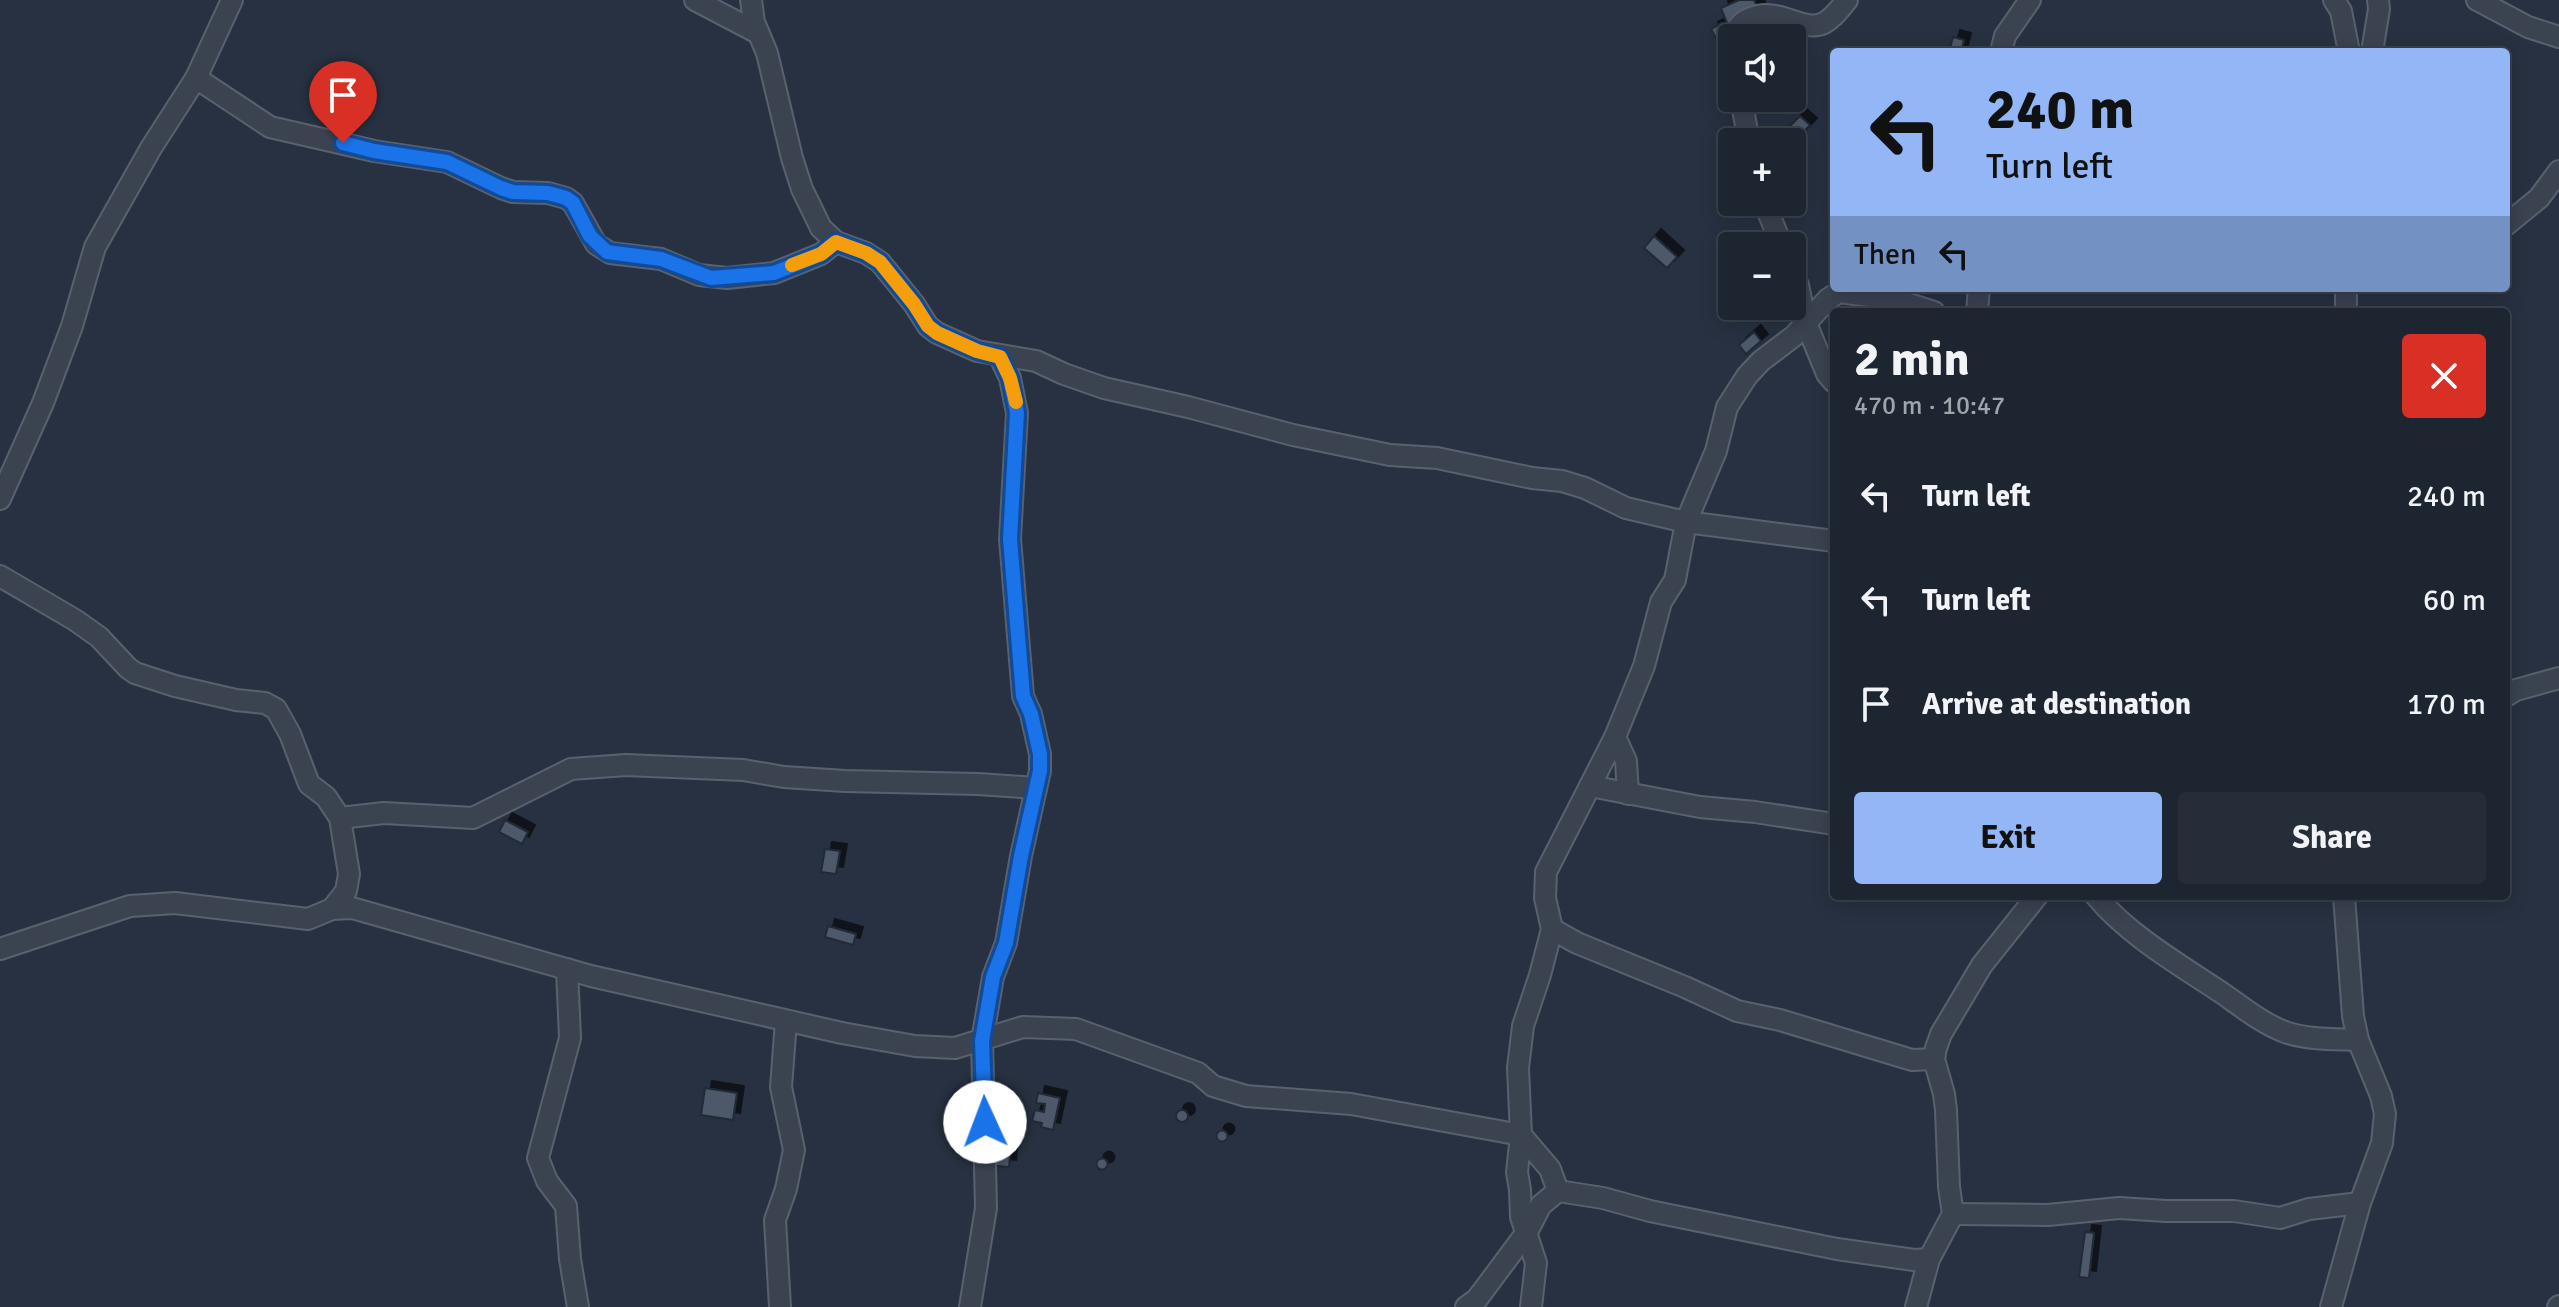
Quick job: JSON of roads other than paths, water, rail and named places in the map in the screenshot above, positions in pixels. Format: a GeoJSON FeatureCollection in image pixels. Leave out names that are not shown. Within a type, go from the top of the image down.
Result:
{"type":"FeatureCollection","features":[{"type":"Feature","properties":{"kind":"street"},"geometry":{"type":"LineString","coordinates":[[0,499],[43,403],[67,339],[95,247],[151,148],[196,78],[232,0]]}},
{"type":"Feature","properties":{"kind":"street"},"geometry":{"type":"LineString","coordinates":[[695,0],[758,33]]}},
{"type":"Feature","properties":{"kind":"street"},"geometry":{"type":"LineString","coordinates":[[751,0],[754,22],[767,53],[802,189],[821,228],[836,242],[866,253],[880,262],[928,326],[937,333],[977,351],[1036,361],[1104,388],[1293,435],[1390,455],[1437,458],[1532,478],[1562,481],[1585,488],[1626,508],[1686,522],[1830,540]]}},
{"type":"Feature","properties":{"kind":"street"},"geometry":{"type":"LineString","coordinates":[[1806,26],[1823,24],[1847,0]]}},
{"type":"Feature","properties":{"kind":"street"},"geometry":{"type":"LineString","coordinates":[[2002,48],[2005,36],[2030,0]]}},
{"type":"Feature","properties":{"kind":"street"},"geometry":{"type":"LineString","coordinates":[[2334,0],[2341,11],[2348,48]]}},
{"type":"Feature","properties":{"kind":"street"},"geometry":{"type":"LineString","coordinates":[[2477,0],[2528,27],[2559,37]]}},
{"type":"Feature","properties":{"kind":"street"},"geometry":{"type":"LineString","coordinates":[[2373,48],[2381,3]]}},
{"type":"Feature","properties":{"kind":"street"},"geometry":{"type":"LineString","coordinates":[[1741,24],[1765,14],[1802,24]]}},
{"type":"Feature","properties":{"kind":"street"},"geometry":{"type":"LineString","coordinates":[[196,78],[270,127],[374,151],[447,162],[513,192],[548,193],[566,198],[573,203],[596,244],[610,253],[661,259],[699,275],[727,278],[774,273],[821,254],[836,242]]}},
{"type":"Feature","properties":{"kind":"street"},"geometry":{"type":"LineString","coordinates":[[2510,222],[2539,198],[2559,171]]}},
{"type":"Feature","properties":{"kind":"street"},"geometry":{"type":"LineString","coordinates":[[1806,290],[1828,299]]}},
{"type":"Feature","properties":{"kind":"street"},"geometry":{"type":"LineString","coordinates":[[1531,1307],[1536,1263],[1521,1217],[1517,1172],[1521,1135],[1518,1068],[1521,1036],[1552,929],[1544,884],[1546,872],[1615,737],[1644,666],[1661,602],[1675,580],[1686,522],[1716,451],[1727,407],[1761,361],[1794,336],[1828,299],[1839,292],[1872,295],[1923,308]]}},
{"type":"Feature","properties":{"kind":"street"},"geometry":{"type":"LineString","coordinates":[[1805,320],[1830,377]]}},
{"type":"Feature","properties":{"kind":"street"},"geometry":{"type":"LineString","coordinates":[[970,1307],[986,1208],[982,1041],[993,977],[1006,943],[1040,771],[1040,754],[1031,714],[1023,696],[1010,539],[1017,413],[1010,378],[1000,357]]}},
{"type":"Feature","properties":{"kind":"street"},"geometry":{"type":"LineString","coordinates":[[0,576],[99,637],[135,673],[175,686],[270,705],[283,720],[309,784],[326,797],[340,818],[349,884],[332,909]]}},
{"type":"Feature","properties":{"kind":"street"},"geometry":{"type":"LineString","coordinates":[[2510,694],[2559,678]]}},
{"type":"Feature","properties":{"kind":"street"},"geometry":{"type":"LineString","coordinates":[[1615,737],[1626,761],[1628,794]]}},
{"type":"Feature","properties":{"kind":"street"},"geometry":{"type":"LineString","coordinates":[[340,818],[384,813],[473,818],[571,769],[626,765],[743,770],[815,779],[1036,788]]}},
{"type":"Feature","properties":{"kind":"street"},"geometry":{"type":"LineString","coordinates":[[1590,786],[1700,807],[1830,823]]}},
{"type":"Feature","properties":{"kind":"street"},"geometry":{"type":"LineString","coordinates":[[1916,1307],[1929,1259],[1953,1214],[1944,1094],[1934,1059],[1941,1034],[1982,965],[2034,900]]}},
{"type":"Feature","properties":{"kind":"street"},"geometry":{"type":"LineString","coordinates":[[2099,900],[2122,922],[2262,1020],[2284,1031],[2312,1038],[2358,1040]]}},
{"type":"Feature","properties":{"kind":"street"},"geometry":{"type":"LineString","coordinates":[[2331,1307],[2360,1203],[2382,1143],[2385,1114],[2381,1096],[2358,1040],[2352,1006],[2344,900]]}},
{"type":"Feature","properties":{"kind":"street"},"geometry":{"type":"LineString","coordinates":[[0,949],[130,906],[175,903],[298,919],[319,916],[332,909],[352,908],[567,969],[786,1021],[915,1046],[955,1048],[1023,1027],[1076,1029],[1198,1073],[1213,1086],[1246,1096],[1351,1104],[1521,1135],[1550,1169],[1558,1191]]}},
{"type":"Feature","properties":{"kind":"street"},"geometry":{"type":"LineString","coordinates":[[1552,929],[1577,943],[1673,981],[1737,1011],[1780,1020],[1912,1060],[1934,1059]]}},
{"type":"Feature","properties":{"kind":"street"},"geometry":{"type":"LineString","coordinates":[[567,969],[570,1038],[558,1088],[541,1138],[538,1161],[547,1181],[566,1206],[578,1307]]}},
{"type":"Feature","properties":{"kind":"street"},"geometry":{"type":"LineString","coordinates":[[780,1307],[775,1220],[786,1189],[794,1150],[781,1087],[786,1021]]}},
{"type":"Feature","properties":{"kind":"street"},"geometry":{"type":"LineString","coordinates":[[1466,1307],[1477,1299],[1527,1232],[1541,1205],[1558,1191],[1837,1249],[1914,1260],[1929,1259]]}},
{"type":"Feature","properties":{"kind":"street"},"geometry":{"type":"LineString","coordinates":[[1953,1214],[2048,1215],[2119,1208],[2234,1211],[2280,1218],[2309,1209],[2360,1203]]}}]}
